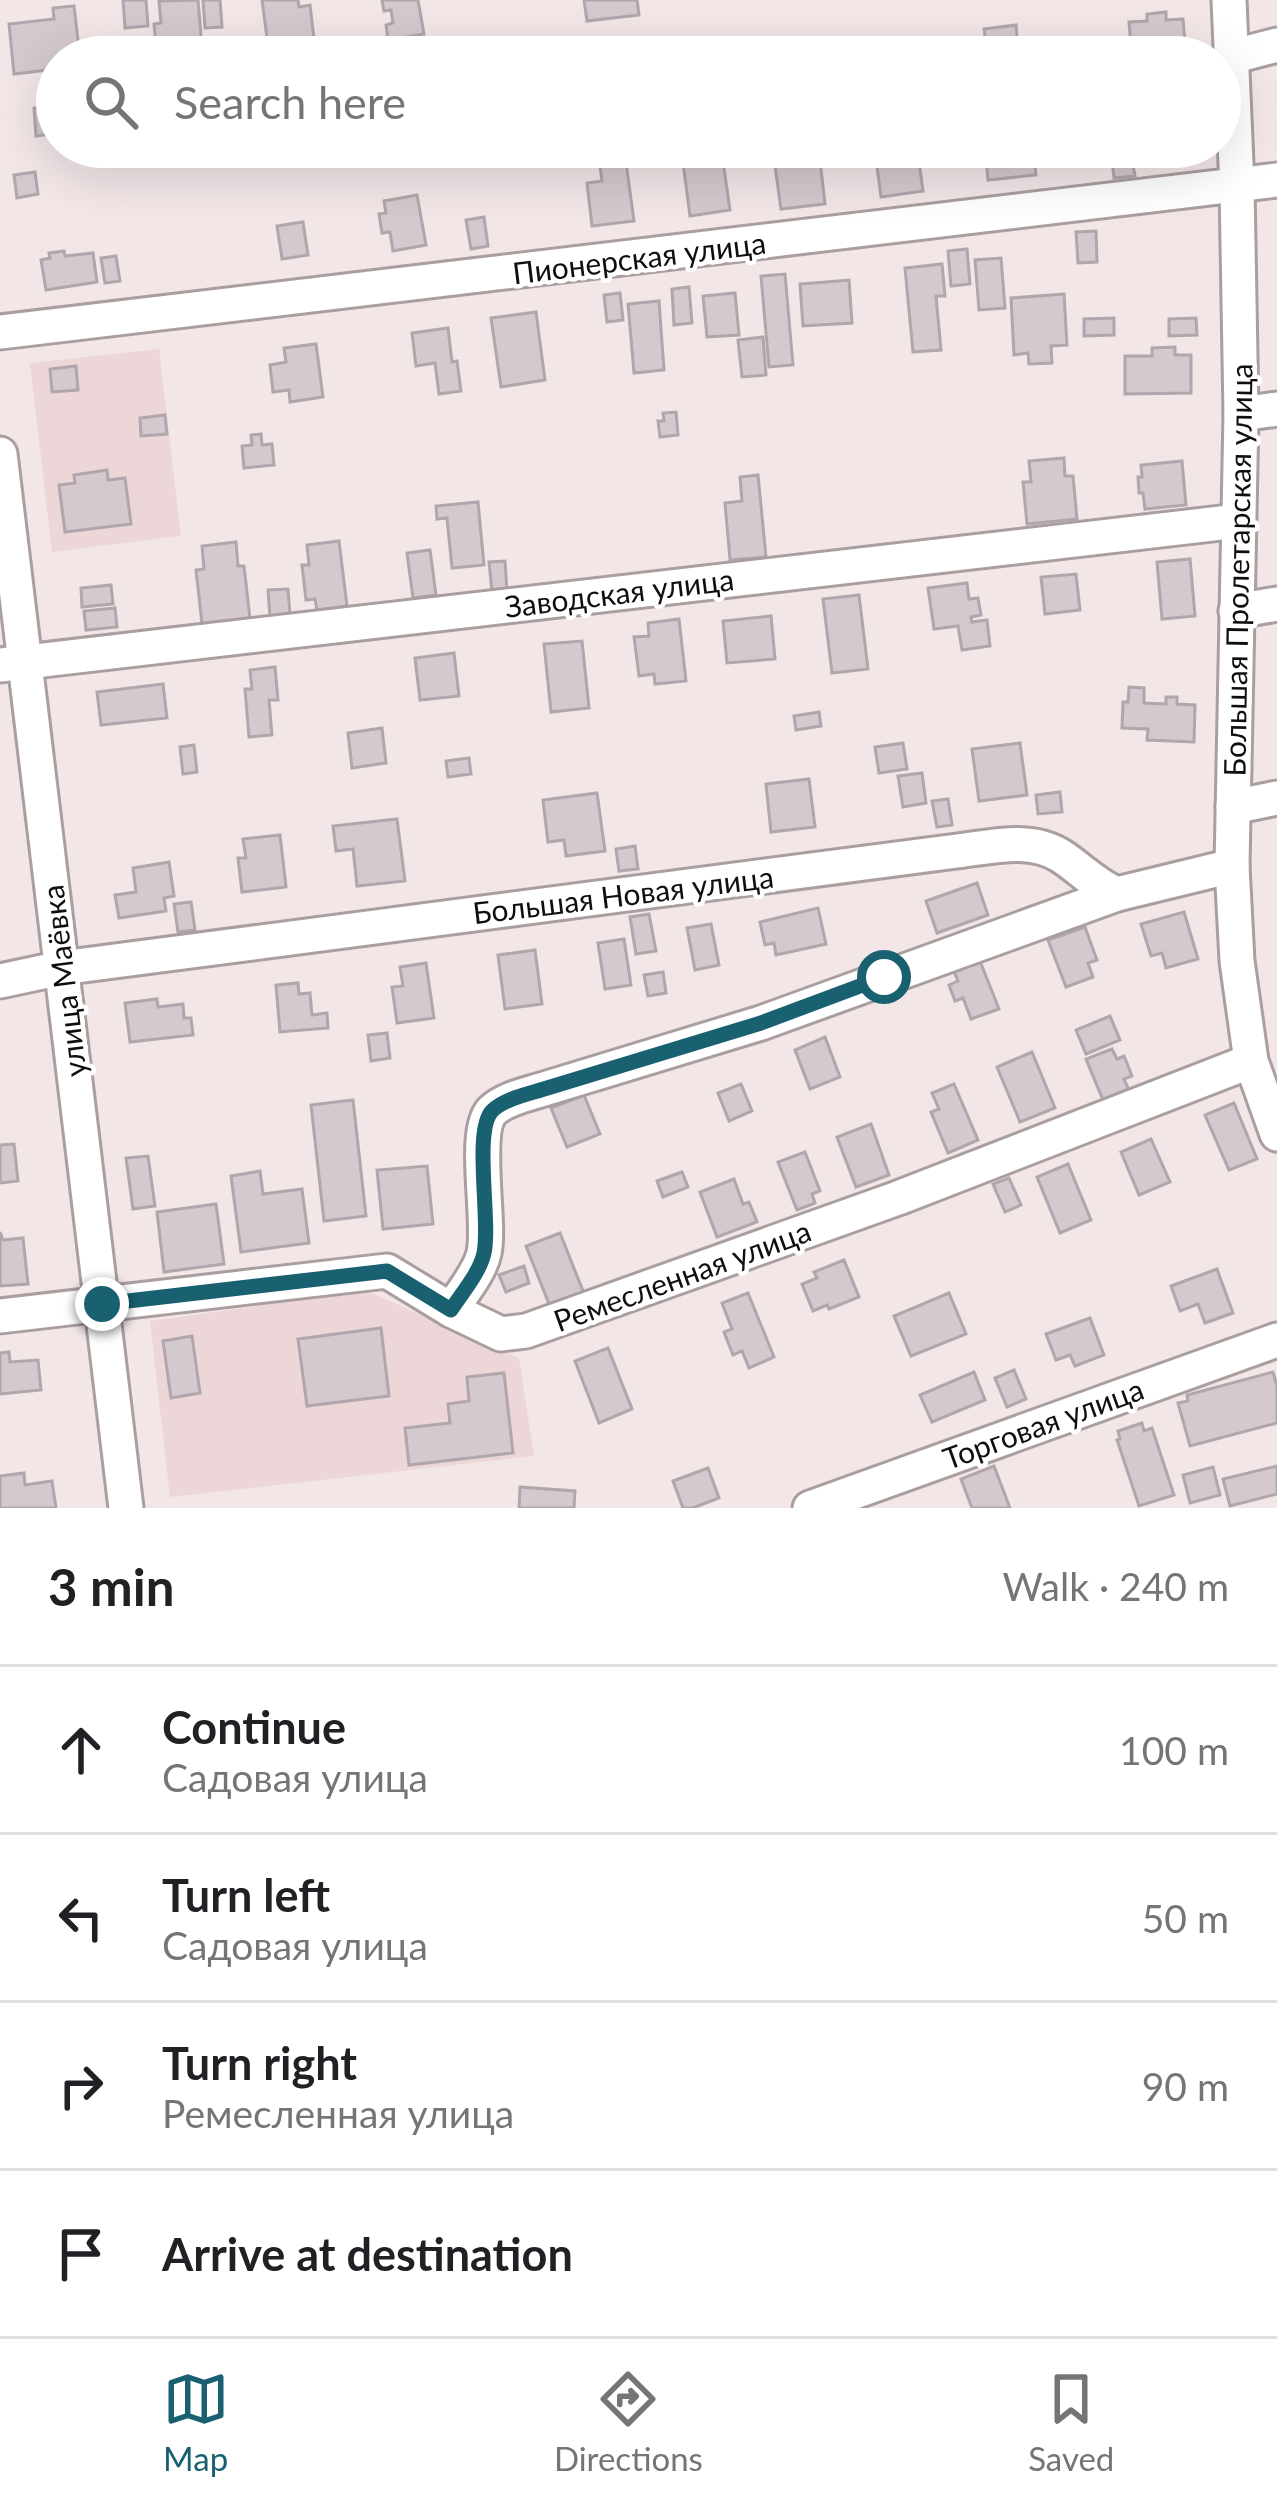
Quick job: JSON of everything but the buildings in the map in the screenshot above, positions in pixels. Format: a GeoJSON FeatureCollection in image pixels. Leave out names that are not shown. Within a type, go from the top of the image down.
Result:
{"type":"FeatureCollection","features":[{"type":"Feature","properties":{"kind":"street","name":"Большая Пролетарская улица"},"geometry":{"type":"LineString","coordinates":[[1229,0],[1230,36]]}},
{"type":"Feature","properties":{"kind":"street"},"geometry":{"type":"LineString","coordinates":[[1241,54],[1277,45]]}},
{"type":"Feature","properties":{"kind":"street","name":"Большая Пролетарская улица"},"geometry":{"type":"LineString","coordinates":[[1236,168],[1241,414],[1232,866],[1237,961],[1277,1134]]}},
{"type":"Feature","properties":{"kind":"street","name":"Пионерская улица"},"geometry":{"type":"LineString","coordinates":[[0,332],[1277,180]]}},
{"type":"Feature","properties":{"kind":"street"},"geometry":{"type":"LineString","coordinates":[[1241,414],[1277,409]]}},
{"type":"Feature","properties":{"kind":"street","name":"улица Маёвка"},"geometry":{"type":"LineString","coordinates":[[0,454],[13,663],[61,968],[127,1508]]}},
{"type":"Feature","properties":{"kind":"street","name":"Заводская улица"},"geometry":{"type":"LineString","coordinates":[[13,663],[1238,521]]}},
{"type":"Feature","properties":{"kind":"street"},"geometry":{"type":"LineString","coordinates":[[1236,611],[1277,604]]}},
{"type":"Feature","properties":{"kind":"street"},"geometry":{"type":"LineString","coordinates":[[1233,807],[1277,798]]}},
{"type":"Feature","properties":{"kind":"street","name":"Большая Новая улица"},"geometry":{"type":"LineString","coordinates":[[0,981],[61,968],[1028,844],[1060,855],[1099,887],[1117,895]]}},
{"type":"Feature","properties":{"kind":"street"},"geometry":{"type":"LineString","coordinates":[[451,1310],[484,1258],[483,1133],[492,1111],[544,1089],[761,1023],[1117,895],[1232,866]]}},
{"type":"Feature","properties":{"kind":"street","name":"Ремесленная улица"},"geometry":{"type":"LineString","coordinates":[[0,1316],[387,1271],[501,1334],[526,1331],[898,1198],[1263,1078]]}},
{"type":"Feature","properties":{"kind":"street","name":"Торговая улица"},"geometry":{"type":"LineString","coordinates":[[810,1508],[1277,1340]]}},
{"type":"Feature","properties":{"kind":"shaded area"},"geometry":{"type":"Polygon","coordinates":[[[159,349],[181,536],[52,552],[30,363],[159,349]]]}},
{"type":"Feature","properties":{"kind":"shaded area"},"geometry":{"type":"Polygon","coordinates":[[[367,1291],[519,1358],[534,1456],[170,1497],[150,1321],[367,1291]]]}},
{"type":"Feature","properties":{"kind":"route"},"geometry":{"type":"LineString","coordinates":[[102,1304],[387,1271],[451,1310],[484,1258],[483,1133],[492,1111],[544,1089],[761,1023],[884,977]]}}]}
